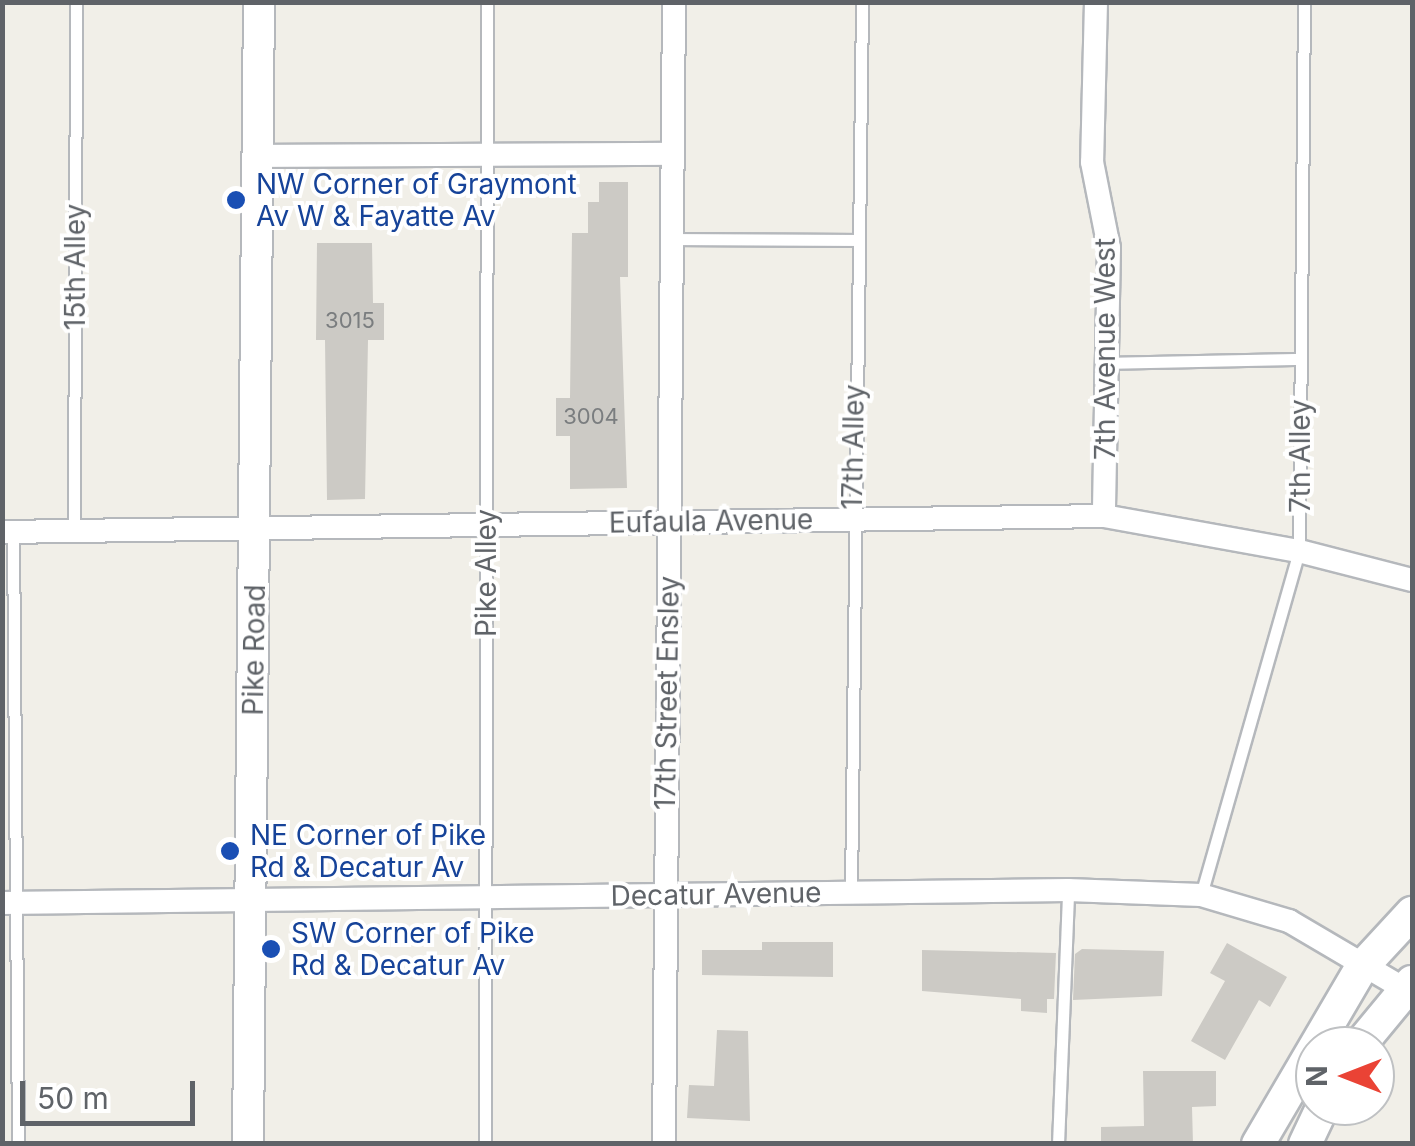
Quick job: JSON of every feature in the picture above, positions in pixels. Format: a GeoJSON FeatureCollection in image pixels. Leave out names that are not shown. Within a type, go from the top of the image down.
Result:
{"type":"FeatureCollection","features":[{"type":"Feature","properties":{"kind":"main road"},"geometry":{"type":"LineString","coordinates":[[1258,1144],[1362,967],[1412,913]]}},
{"type":"Feature","properties":{"kind":"main road"},"geometry":{"type":"LineString","coordinates":[[1376,1026],[1409,986]]}},
{"type":"Feature","properties":{"kind":"street","name":"Pike Road"},"geometry":{"type":"LineString","coordinates":[[248,1144],[259,2]]}},
{"type":"Feature","properties":{"kind":"street","name":"17th Street Ensley"},"geometry":{"type":"LineString","coordinates":[[664,1144],[674,2]]}},
{"type":"Feature","properties":{"kind":"street","name":"7th Avenue West"},"geometry":{"type":"LineString","coordinates":[[1096,2],[1092,162],[1108,248],[1104,516]]}},
{"type":"Feature","properties":{"kind":"street"},"geometry":{"type":"LineString","coordinates":[[258,156],[673,154]]}},
{"type":"Feature","properties":{"kind":"street","name":"Eufaula Avenue"},"geometry":{"type":"LineString","coordinates":[[8,532],[1104,516],[1299,551],[1412,580]]}},
{"type":"Feature","properties":{"kind":"street","name":"Decatur Avenue"},"geometry":{"type":"LineString","coordinates":[[9,903],[1068,890],[1201,895],[1288,921],[1362,967],[1409,986]]}},
{"type":"Feature","properties":{"kind":"lane","name":"15th Alley"},"geometry":{"type":"LineString","coordinates":[[74,532],[76,2]]}},
{"type":"Feature","properties":{"kind":"lane","name":"Pike Alley"},"geometry":{"type":"LineString","coordinates":[[484,1144],[488,2]]}},
{"type":"Feature","properties":{"kind":"lane","name":"17th Alley"},"geometry":{"type":"LineString","coordinates":[[850,892],[855,240],[862,2]]}},
{"type":"Feature","properties":{"kind":"lane","name":"7th Alley"},"geometry":{"type":"LineString","coordinates":[[1201,895],[1299,551],[1304,2]]}},
{"type":"Feature","properties":{"kind":"lane"},"geometry":{"type":"LineString","coordinates":[[673,239],[855,240]]}},
{"type":"Feature","properties":{"kind":"lane"},"geometry":{"type":"LineString","coordinates":[[1107,363],[1301,359]]}},
{"type":"Feature","properties":{"kind":"lane"},"geometry":{"type":"LineString","coordinates":[[8,532],[9,903],[18,1144]]}},
{"type":"Feature","properties":{"kind":"lane"},"geometry":{"type":"LineString","coordinates":[[1058,1144],[1068,890]]}},
{"type":"Feature","properties":{"kind":"building"},"geometry":{"type":"Polygon","coordinates":[[[599,182],[628,182],[628,277],[620,277],[627,488],[570,489],[570,436],[556,436],[556,398],[570,398],[572,233],[588,233],[588,202],[599,202],[599,182]]]}},
{"type":"Feature","properties":{"kind":"building"},"geometry":{"type":"Polygon","coordinates":[[[317,243],[372,243],[373,303],[384,303],[384,340],[368,340],[365,499],[327,500],[325,340],[316,340],[317,243]]]}},
{"type":"Feature","properties":{"kind":"building"},"geometry":{"type":"Polygon","coordinates":[[[762,942],[833,942],[833,977],[702,975],[702,950],[762,950],[762,942]]]}},
{"type":"Feature","properties":{"kind":"building"},"geometry":{"type":"Polygon","coordinates":[[[1227,943],[1287,977],[1270,1007],[1259,1000],[1225,1060],[1191,1041],[1225,981],[1210,973],[1227,943]]]}},
{"type":"Feature","properties":{"kind":"building"},"geometry":{"type":"Polygon","coordinates":[[[1082,949],[1164,951],[1162,996],[1073,1000],[1075,954],[1082,949]]]}},
{"type":"Feature","properties":{"kind":"building"},"geometry":{"type":"Polygon","coordinates":[[[922,950],[1056,953],[1054,999],[1047,999],[1047,1013],[1021,1011],[1021,999],[922,991],[922,950]]]}},
{"type":"Feature","properties":{"kind":"building"},"geometry":{"type":"Polygon","coordinates":[[[717,1030],[748,1031],[750,1121],[687,1118],[689,1085],[714,1086],[717,1030]]]}},
{"type":"Feature","properties":{"kind":"building"},"geometry":{"type":"Polygon","coordinates":[[[1143,1071],[1216,1071],[1216,1106],[1192,1107],[1193,1144],[1101,1144],[1101,1127],[1144,1126],[1143,1071]]]}},
{"type":"Feature","properties":{"kind":"place","name":"NW Corner of Graymont Av W & Fayatte Av"},"geometry":{"type":"Point","coordinates":[236,200]}},
{"type":"Feature","properties":{"kind":"place","name":"NE Corner of Pike Rd & Decatur Av"},"geometry":{"type":"Point","coordinates":[230,851]}},
{"type":"Feature","properties":{"kind":"place","name":"SW Corner of Pike Rd & Decatur Av"},"geometry":{"type":"Point","coordinates":[271,949]}}]}
